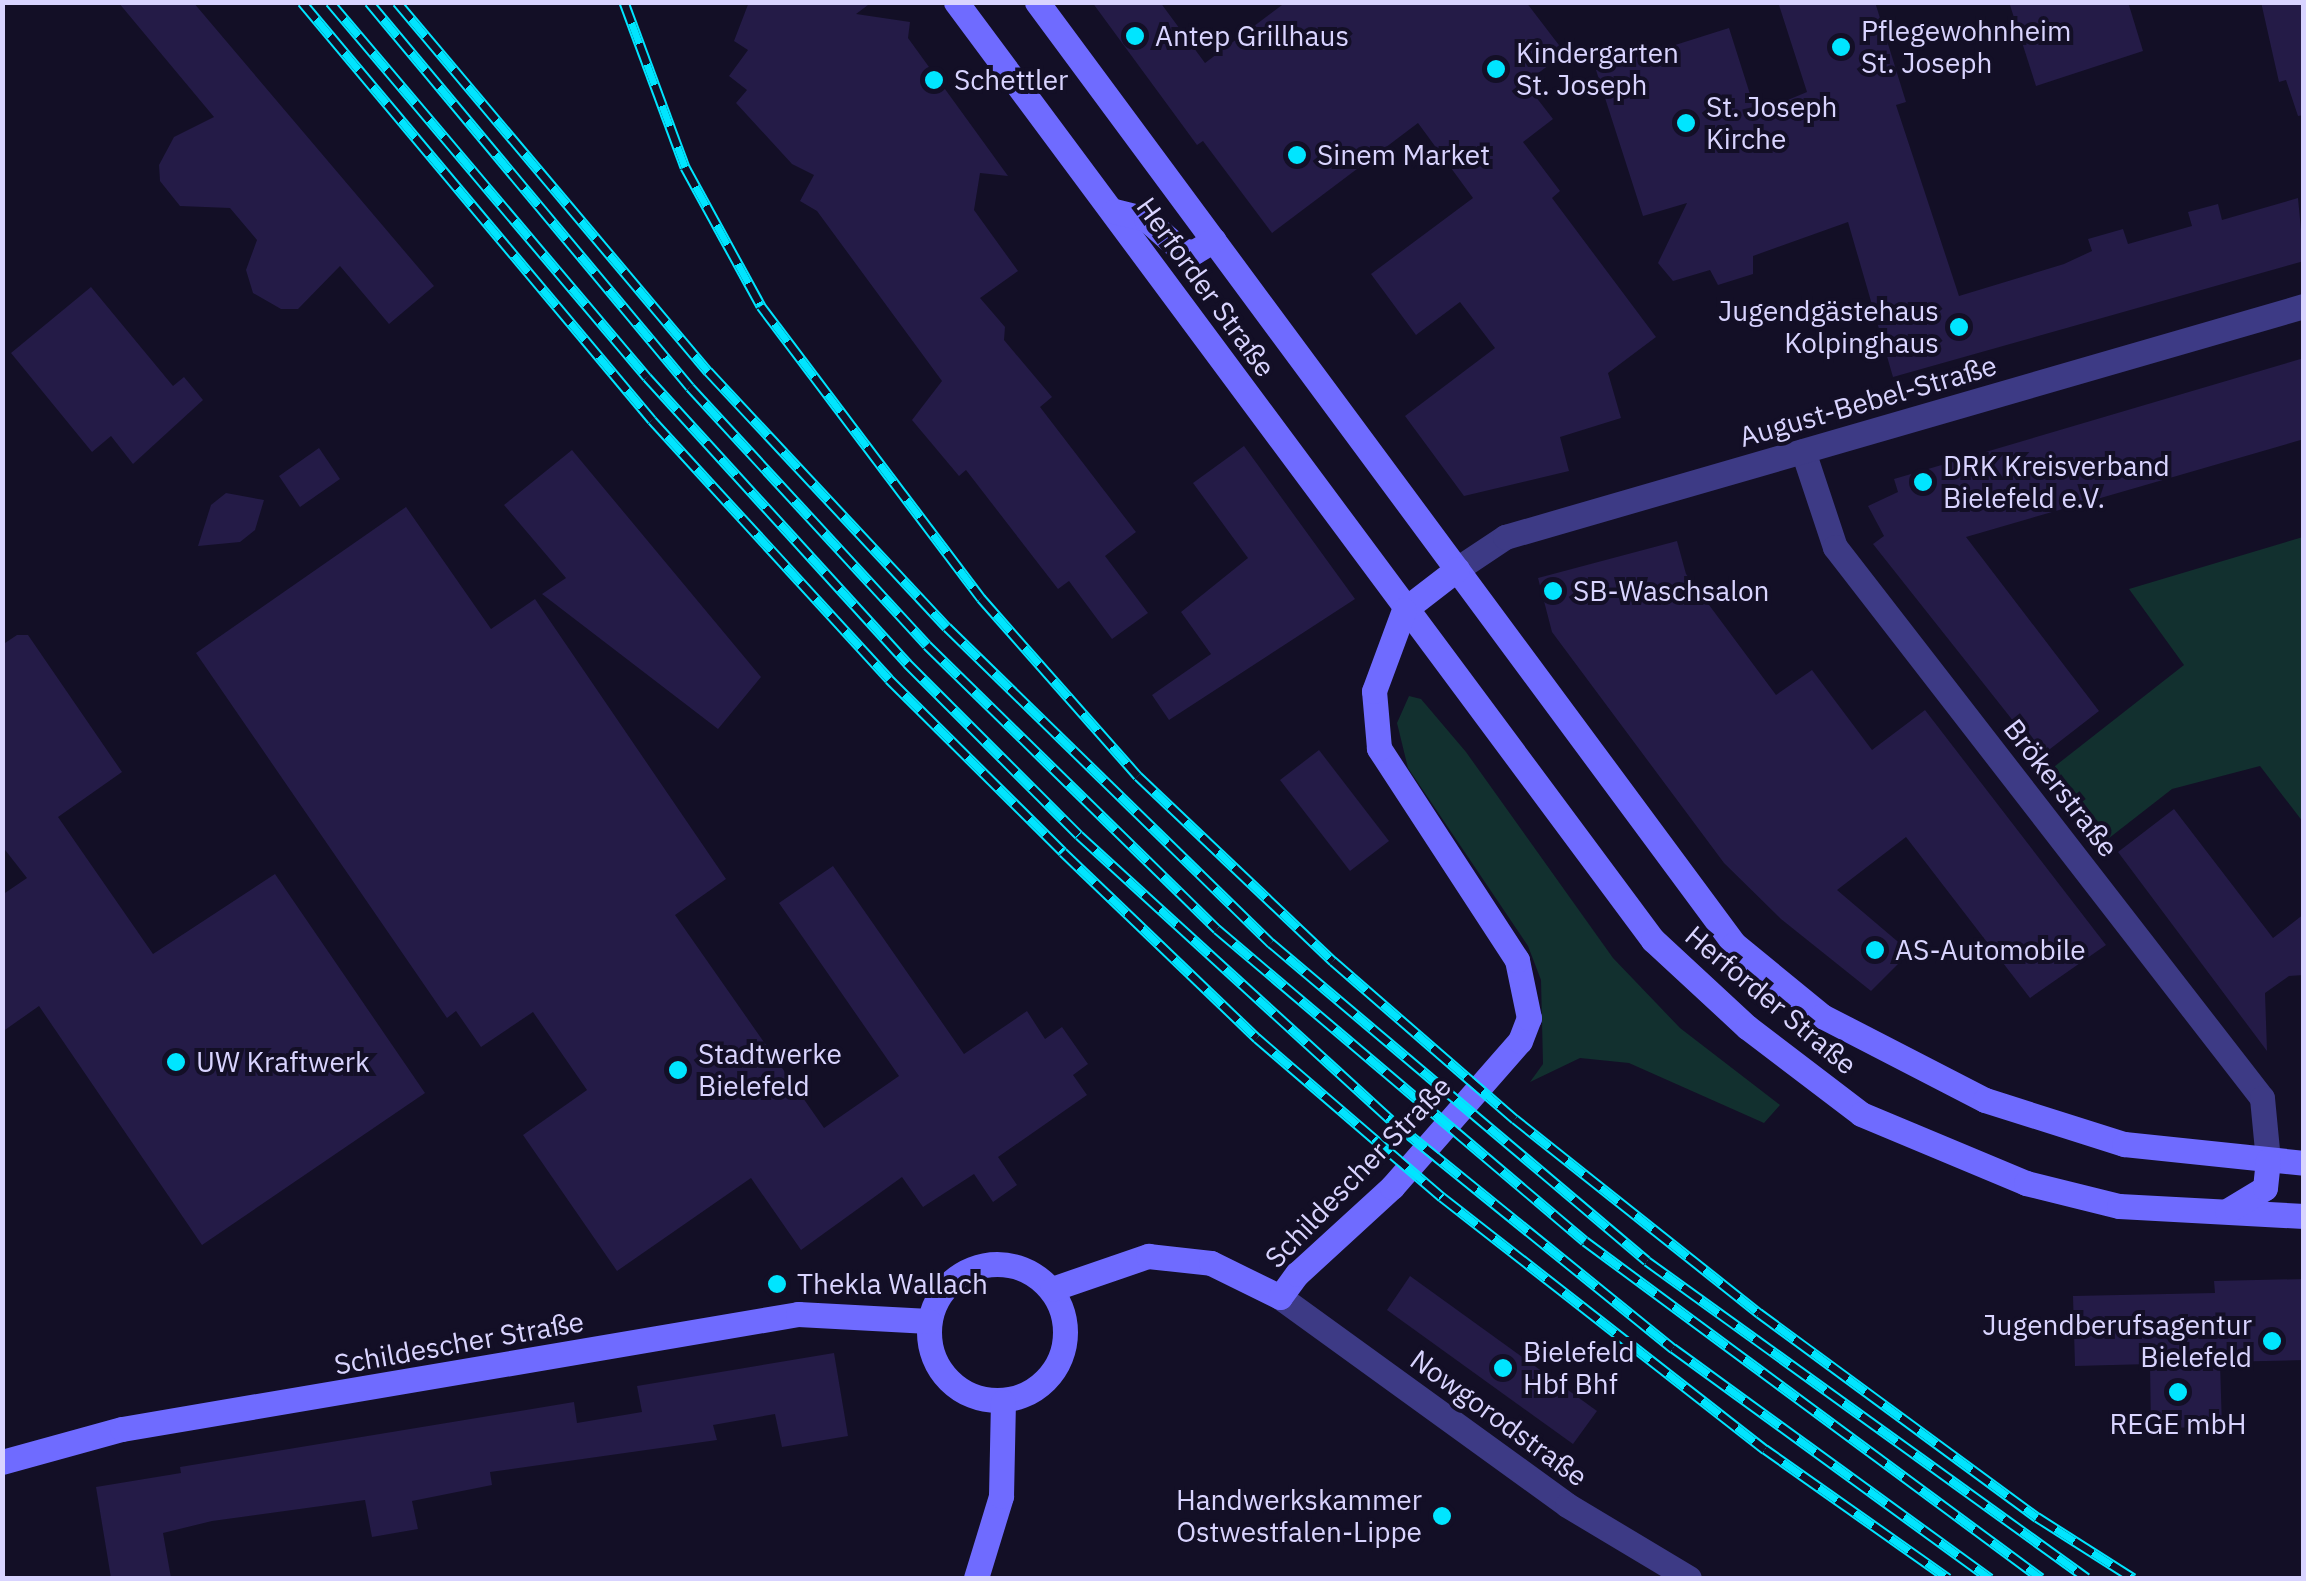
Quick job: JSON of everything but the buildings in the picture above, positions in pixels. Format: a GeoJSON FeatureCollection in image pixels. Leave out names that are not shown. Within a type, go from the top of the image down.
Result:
{"type":"FeatureCollection","features":[{"type":"Feature","properties":{"kind":"street","name":"Herforder Straße"},"geometry":{"type":"LineString","coordinates":[[956,2],[1114,211],[1404,610],[1653,940],[1746,1027],[1861,1114],[2026,1183],[2119,1206],[2212,1216],[2304,1216]]}},
{"type":"Feature","properties":{"kind":"street","name":"Herforder Straße"},"geometry":{"type":"LineString","coordinates":[[1037,2],[1734,944],[1822,1016],[1917,1070],[2043,1120],[2124,1144],[2304,1163]]}},
{"type":"Feature","properties":{"kind":"street"},"geometry":{"type":"LineString","coordinates":[[1114,211],[1146,220],[1180,250],[1194,252],[1214,240]]}},
{"type":"Feature","properties":{"kind":"street","name":"August-Bebel-Straße"},"geometry":{"type":"LineString","coordinates":[[1457,569],[1505,537],[2304,306]]}},
{"type":"Feature","properties":{"kind":"street","name":"Brökerstraße"},"geometry":{"type":"LineString","coordinates":[[1803,451],[1836,547],[2262,1098],[2268,1160]]}},
{"type":"Feature","properties":{"kind":"street"},"geometry":{"type":"LineString","coordinates":[[1404,610],[1457,569]]}},
{"type":"Feature","properties":{"kind":"street","name":"Schildescher Straße"},"geometry":{"type":"LineString","coordinates":[[1052,1289],[1124,1261],[1164,1257],[1211,1263],[1280,1297],[1297,1274],[1392,1187],[1520,1041],[1530,1018],[1526,987],[1501,930],[1380,748],[1374,691],[1404,610]]}},
{"type":"Feature","properties":{"kind":"street"},"geometry":{"type":"LineString","coordinates":[[2212,1216],[2248,1203],[2264,1188],[2268,1160]]}},
{"type":"Feature","properties":{"kind":"street"},"geometry":{"type":"LineString","coordinates":[[1014,1266],[1052,1289],[1066,1332],[1062,1357],[1028,1394],[1004,1402],[956,1388],[938,1369],[929,1320],[945,1287],[977,1267],[1014,1266]]}},
{"type":"Feature","properties":{"kind":"street","name":"Nowgorodstraße"},"geometry":{"type":"LineString","coordinates":[[1280,1297],[1567,1504],[1689,1578]]}},
{"type":"Feature","properties":{"kind":"street","name":"Schildescher Straße"},"geometry":{"type":"LineString","coordinates":[[2,1462],[122,1429],[798,1314],[929,1320]]}},
{"type":"Feature","properties":{"kind":"street"},"geometry":{"type":"LineString","coordinates":[[976,1578],[1001,1496],[1004,1402]]}},
{"type":"Feature","properties":{"kind":"green space"},"geometry":{"type":"Polygon","coordinates":[[[2303,537],[2303,822],[2260,766],[2172,789],[2104,842],[2050,770],[2184,665],[2129,589],[2303,537]]]}},
{"type":"Feature","properties":{"kind":"green space"},"geometry":{"type":"Polygon","coordinates":[[[1409,696],[1421,699],[1466,752],[1613,958],[1680,1028],[1780,1105],[1764,1123],[1629,1063],[1580,1058],[1530,1082],[1543,1064],[1541,980],[1528,946],[1408,768],[1397,723],[1409,696]]]}},
{"type":"Feature","properties":{"kind":"railway"},"geometry":{"type":"LineString","coordinates":[[302,2],[652,420],[889,679],[1257,1038],[1442,1197],[1765,1449],[1948,1578]]}},
{"type":"Feature","properties":{"kind":"railway"},"geometry":{"type":"LineString","coordinates":[[330,2],[647,377],[907,663],[1079,835],[1391,1120],[1673,1348],[1990,1578]]}},
{"type":"Feature","properties":{"kind":"railway"},"geometry":{"type":"LineString","coordinates":[[369,2],[690,387],[927,645],[1217,929],[1585,1241],[2041,1578]]}},
{"type":"Feature","properties":{"kind":"railway"},"geometry":{"type":"LineString","coordinates":[[397,2],[708,371],[947,627],[1271,943],[1647,1261],[2087,1578]]}},
{"type":"Feature","properties":{"kind":"railway"},"geometry":{"type":"LineString","coordinates":[[624,2],[685,167],[761,306],[981,598],[1138,776],[1333,961],[1515,1119],[1759,1313],[2037,1517],[2133,1578]]}},
{"type":"Feature","properties":{"kind":"place","name":"Antep Grillhaus"},"geometry":{"type":"Point","coordinates":[1135,36]}},
{"type":"Feature","properties":{"kind":"place","name":"Pflegewohnheim St. Joseph"},"geometry":{"type":"Point","coordinates":[1841,47]}},
{"type":"Feature","properties":{"kind":"place","name":"Kindergarten St. Joseph"},"geometry":{"type":"Point","coordinates":[1496,69]}},
{"type":"Feature","properties":{"kind":"place","name":"Schettler"},"geometry":{"type":"Point","coordinates":[934,80]}},
{"type":"Feature","properties":{"kind":"place","name":"St. Joseph Kirche"},"geometry":{"type":"Point","coordinates":[1686,123]}},
{"type":"Feature","properties":{"kind":"place","name":"Sinem Market"},"geometry":{"type":"Point","coordinates":[1297,155]}},
{"type":"Feature","properties":{"kind":"place","name":"Jugendgästehaus Kolpinghaus"},"geometry":{"type":"Point","coordinates":[1959,327]}},
{"type":"Feature","properties":{"kind":"place","name":"DRK Kreisverband Bielefeld e.V."},"geometry":{"type":"Point","coordinates":[1923,482]}},
{"type":"Feature","properties":{"kind":"place","name":"SB-Waschsalon"},"geometry":{"type":"Point","coordinates":[1553,591]}},
{"type":"Feature","properties":{"kind":"place","name":"AS-Automobile"},"geometry":{"type":"Point","coordinates":[1875,950]}},
{"type":"Feature","properties":{"kind":"place","name":"UW Kraftwerk"},"geometry":{"type":"Point","coordinates":[176,1062]}},
{"type":"Feature","properties":{"kind":"place","name":"Stadtwerke Bielefeld"},"geometry":{"type":"Point","coordinates":[678,1070]}},
{"type":"Feature","properties":{"kind":"place","name":"Thekla Wallach"},"geometry":{"type":"Point","coordinates":[777,1284]}},
{"type":"Feature","properties":{"kind":"place","name":"Jugendberufsagentur Bielefeld"},"geometry":{"type":"Point","coordinates":[2272,1341]}},
{"type":"Feature","properties":{"kind":"place","name":"Bielefeld Hbf Bhf"},"geometry":{"type":"Point","coordinates":[1503,1368]}},
{"type":"Feature","properties":{"kind":"place","name":"REGE mbH"},"geometry":{"type":"Point","coordinates":[2178,1392]}},
{"type":"Feature","properties":{"kind":"place","name":"Handwerkskammer Ostwestfalen-Lippe"},"geometry":{"type":"Point","coordinates":[1442,1516]}}]}
